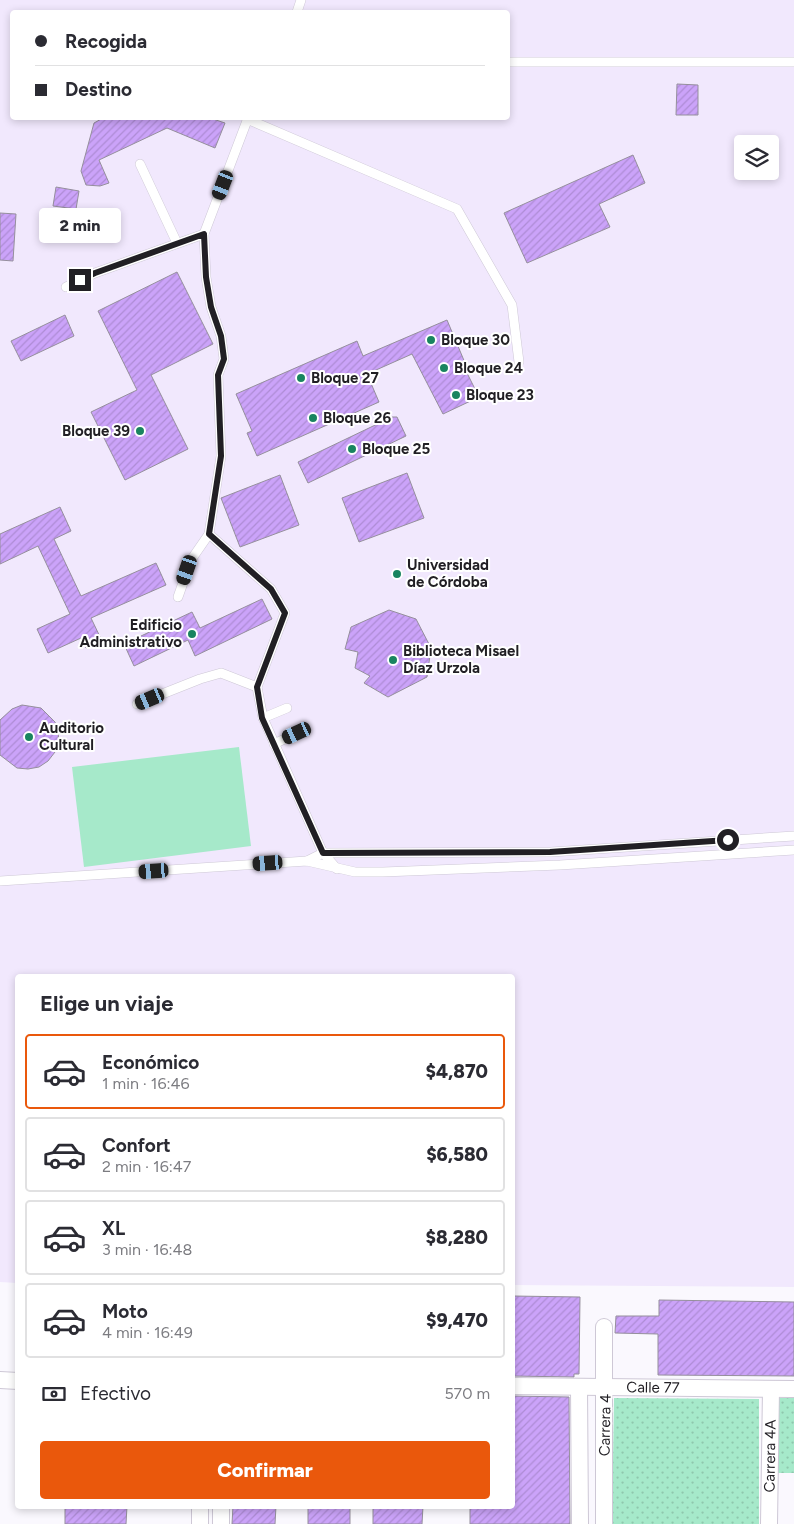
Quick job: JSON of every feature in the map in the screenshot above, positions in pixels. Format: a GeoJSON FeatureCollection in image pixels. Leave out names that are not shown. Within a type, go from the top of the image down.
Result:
{"type":"FeatureCollection","features":[{"type":"Feature","properties":{"kind":"street","name":"Carrera 4"},"geometry":{"type":"LineString","coordinates":[[604,1327],[604,1524]]}},
{"type":"Feature","properties":{"kind":"street"},"geometry":{"type":"LineString","coordinates":[[0,1380],[15,1380]]}},
{"type":"Feature","properties":{"kind":"street","name":"Calle 77"},"geometry":{"type":"LineString","coordinates":[[515,1386],[794,1389]]}},
{"type":"Feature","properties":{"kind":"street","name":"Carrera 4"},"geometry":{"type":"LineString","coordinates":[[579,1386],[580,1524]]}},
{"type":"Feature","properties":{"kind":"street","name":"Carrera 4A"},"geometry":{"type":"LineString","coordinates":[[769,1524],[771,1388]]}},
{"type":"Feature","properties":{"kind":"street"},"geometry":{"type":"LineString","coordinates":[[200,1509],[200,1524]]}},
{"type":"Feature","properties":{"kind":"street"},"geometry":{"type":"LineString","coordinates":[[221,1524],[222,1509]]}},
{"type":"Feature","properties":{"kind":"lane"},"geometry":{"type":"LineString","coordinates":[[510,62],[794,62]]}},
{"type":"Feature","properties":{"kind":"lane"},"geometry":{"type":"LineString","coordinates":[[178,597],[191,560],[209,534],[221,456],[218,375],[224,359],[221,336],[211,307],[206,277],[204,234],[246,120]]}},
{"type":"Feature","properties":{"kind":"lane"},"geometry":{"type":"LineString","coordinates":[[252,120],[457,210],[512,305],[519,362]]}},
{"type":"Feature","properties":{"kind":"lane"},"geometry":{"type":"LineString","coordinates":[[140,164],[177,243]]}},
{"type":"Feature","properties":{"kind":"lane"},"geometry":{"type":"LineString","coordinates":[[66,287],[95,273],[204,234]]}},
{"type":"Feature","properties":{"kind":"lane"},"geometry":{"type":"LineString","coordinates":[[209,534],[271,589],[285,613],[257,687],[262,718],[323,853],[337,869]]}},
{"type":"Feature","properties":{"kind":"lane"},"geometry":{"type":"LineString","coordinates":[[137,704],[192,682],[221,673],[257,687]]}},
{"type":"Feature","properties":{"kind":"lane"},"geometry":{"type":"LineString","coordinates":[[262,718],[287,708]]}},
{"type":"Feature","properties":{"kind":"lane"},"geometry":{"type":"LineString","coordinates":[[274,744],[297,733]]}},
{"type":"Feature","properties":{"kind":"lane"},"geometry":{"type":"LineString","coordinates":[[307,861],[323,853],[550,852],[794,836]]}},
{"type":"Feature","properties":{"kind":"lane"},"geometry":{"type":"LineString","coordinates":[[712,842],[714,855]]}},
{"type":"Feature","properties":{"kind":"lane"},"geometry":{"type":"LineString","coordinates":[[0,881],[307,861],[337,869],[383,872],[560,865],[794,850]]}},
{"type":"Feature","properties":{"kind":"shaded area","name":"Universidad de Córdoba"},"geometry":{"type":"Polygon","coordinates":[[[0,0],[794,0],[794,1287],[515,1285],[515,974],[15,974],[15,1283],[0,1282],[0,0]]]}},
{"type":"Feature","properties":{"kind":"green space"},"geometry":{"type":"Polygon","coordinates":[[[239,747],[251,846],[84,867],[72,767],[239,747]]]}},
{"type":"Feature","properties":{"kind":"green space"},"geometry":{"type":"Polygon","coordinates":[[[614,1398],[759,1399],[759,1524],[612,1524],[614,1398]]]}},
{"type":"Feature","properties":{"kind":"green space"},"geometry":{"type":"Polygon","coordinates":[[[776,1398],[794,1398],[794,1473],[775,1473],[776,1398]]]}},
{"type":"Feature","properties":{"kind":"building"},"geometry":{"type":"Polygon","coordinates":[[[677,84],[698,85],[698,115],[676,115],[677,84]]]}},
{"type":"Feature","properties":{"kind":"building"},"geometry":{"type":"Polygon","coordinates":[[[99,120],[216,120],[225,123],[215,148],[167,128],[99,160],[109,183],[100,186],[86,185],[81,171],[94,123],[99,120]]]}},
{"type":"Feature","properties":{"kind":"building"},"geometry":{"type":"Polygon","coordinates":[[[633,155],[645,183],[599,204],[610,227],[527,263],[504,213],[633,155]]]}},
{"type":"Feature","properties":{"kind":"building"},"geometry":{"type":"Polygon","coordinates":[[[56,187],[79,191],[76,209],[53,206],[56,187]]]}},
{"type":"Feature","properties":{"kind":"building"},"geometry":{"type":"Polygon","coordinates":[[[0,213],[16,214],[13,261],[0,260],[0,213]]]}},
{"type":"Feature","properties":{"kind":"building"},"geometry":{"type":"Polygon","coordinates":[[[177,272],[213,344],[151,375],[188,449],[125,480],[91,412],[137,390],[98,311],[177,272]]]}},
{"type":"Feature","properties":{"kind":"building"},"geometry":{"type":"Polygon","coordinates":[[[65,315],[74,336],[21,361],[11,341],[65,315]]]}},
{"type":"Feature","properties":{"kind":"building"},"geometry":{"type":"Polygon","coordinates":[[[447,320],[468,370],[466,371],[479,397],[443,414],[412,354],[367,374],[379,402],[257,456],[247,433],[252,431],[236,394],[357,341],[363,356],[447,320]]]}},
{"type":"Feature","properties":{"kind":"building","name":"Bloque 25"},"geometry":{"type":"Polygon","coordinates":[[[392,417],[397,417],[406,436],[308,483],[298,462],[392,417]]]}},
{"type":"Feature","properties":{"kind":"building"},"geometry":{"type":"Polygon","coordinates":[[[407,473],[424,518],[359,542],[342,498],[407,473]]]}},
{"type":"Feature","properties":{"kind":"building"},"geometry":{"type":"Polygon","coordinates":[[[280,475],[299,525],[240,547],[221,498],[280,475]]]}},
{"type":"Feature","properties":{"kind":"building"},"geometry":{"type":"Polygon","coordinates":[[[60,507],[71,531],[54,539],[81,596],[156,563],[166,585],[91,618],[102,641],[86,648],[81,638],[48,653],[37,629],[70,614],[38,546],[0,564],[0,534],[60,507]]]}},
{"type":"Feature","properties":{"kind":"building","name":"Edificio Administrativo"},"geometry":{"type":"Polygon","coordinates":[[[262,599],[272,619],[195,656],[188,640],[134,666],[124,644],[192,612],[200,628],[262,599]]]}},
{"type":"Feature","properties":{"kind":"building","name":"Biblioteca Misael Díaz Urzola"},"geometry":{"type":"Polygon","coordinates":[[[389,610],[416,619],[431,648],[427,677],[388,697],[364,683],[370,676],[355,668],[358,652],[345,649],[351,627],[389,610]]]}},
{"type":"Feature","properties":{"kind":"building","name":"Auditorio Cultural"},"geometry":{"type":"Polygon","coordinates":[[[22,705],[41,708],[55,722],[58,732],[59,742],[55,752],[48,761],[39,767],[17,768],[0,755],[0,720],[12,709],[22,705]]]}},
{"type":"Feature","properties":{"kind":"building"},"geometry":{"type":"Polygon","coordinates":[[[515,1296],[580,1297],[579,1374],[574,1374],[574,1377],[515,1376],[515,1296]]]}},
{"type":"Feature","properties":{"kind":"building"},"geometry":{"type":"Polygon","coordinates":[[[659,1300],[794,1302],[794,1376],[658,1375],[658,1334],[615,1333],[616,1316],[659,1316],[659,1300]]]}},
{"type":"Feature","properties":{"kind":"building"},"geometry":{"type":"Polygon","coordinates":[[[515,1396],[569,1397],[570,1524],[470,1524],[470,1509],[515,1509],[515,1396]]]}},
{"type":"Feature","properties":{"kind":"building"},"geometry":{"type":"Polygon","coordinates":[[[65,1509],[127,1509],[126,1524],[65,1524],[65,1509]]]}},
{"type":"Feature","properties":{"kind":"building"},"geometry":{"type":"Polygon","coordinates":[[[233,1509],[276,1509],[275,1524],[232,1524],[233,1509]]]}},
{"type":"Feature","properties":{"kind":"building"},"geometry":{"type":"Polygon","coordinates":[[[308,1509],[350,1509],[350,1524],[308,1524],[308,1509]]]}},
{"type":"Feature","properties":{"kind":"building"},"geometry":{"type":"Polygon","coordinates":[[[373,1509],[423,1509],[422,1524],[373,1524],[373,1509]]]}},
{"type":"Feature","properties":{"kind":"place","name":"Bloque 30"},"geometry":{"type":"Point","coordinates":[431,340]}},
{"type":"Feature","properties":{"kind":"place","name":"Bloque 24"},"geometry":{"type":"Point","coordinates":[444,368]}},
{"type":"Feature","properties":{"kind":"place","name":"Bloque 27"},"geometry":{"type":"Point","coordinates":[301,378]}},
{"type":"Feature","properties":{"kind":"place","name":"Bloque 23"},"geometry":{"type":"Point","coordinates":[456,395]}},
{"type":"Feature","properties":{"kind":"place","name":"Bloque 26"},"geometry":{"type":"Point","coordinates":[313,418]}},
{"type":"Feature","properties":{"kind":"place","name":"Bloque 39"},"geometry":{"type":"Point","coordinates":[140,431]}},
{"type":"Feature","properties":{"kind":"place","name":"Bloque 25"},"geometry":{"type":"Point","coordinates":[352,449]}},
{"type":"Feature","properties":{"kind":"place","name":"Universidad de Córdoba"},"geometry":{"type":"Point","coordinates":[397,574]}},
{"type":"Feature","properties":{"kind":"place","name":"Edificio Administrativo"},"geometry":{"type":"Point","coordinates":[192,634]}},
{"type":"Feature","properties":{"kind":"place","name":"Biblioteca Misael Díaz Urzola"},"geometry":{"type":"Point","coordinates":[393,660]}},
{"type":"Feature","properties":{"kind":"place","name":"Auditorio Cultural"},"geometry":{"type":"Point","coordinates":[29,737]}},
{"type":"Feature","properties":{"kind":"route"},"geometry":{"type":"LineString","coordinates":[[80,280],[204,234],[206,277],[211,307],[221,336],[224,359],[218,375],[221,456],[209,534],[271,589],[285,613],[257,687],[262,718],[323,853],[550,852],[728,840]]}}]}
